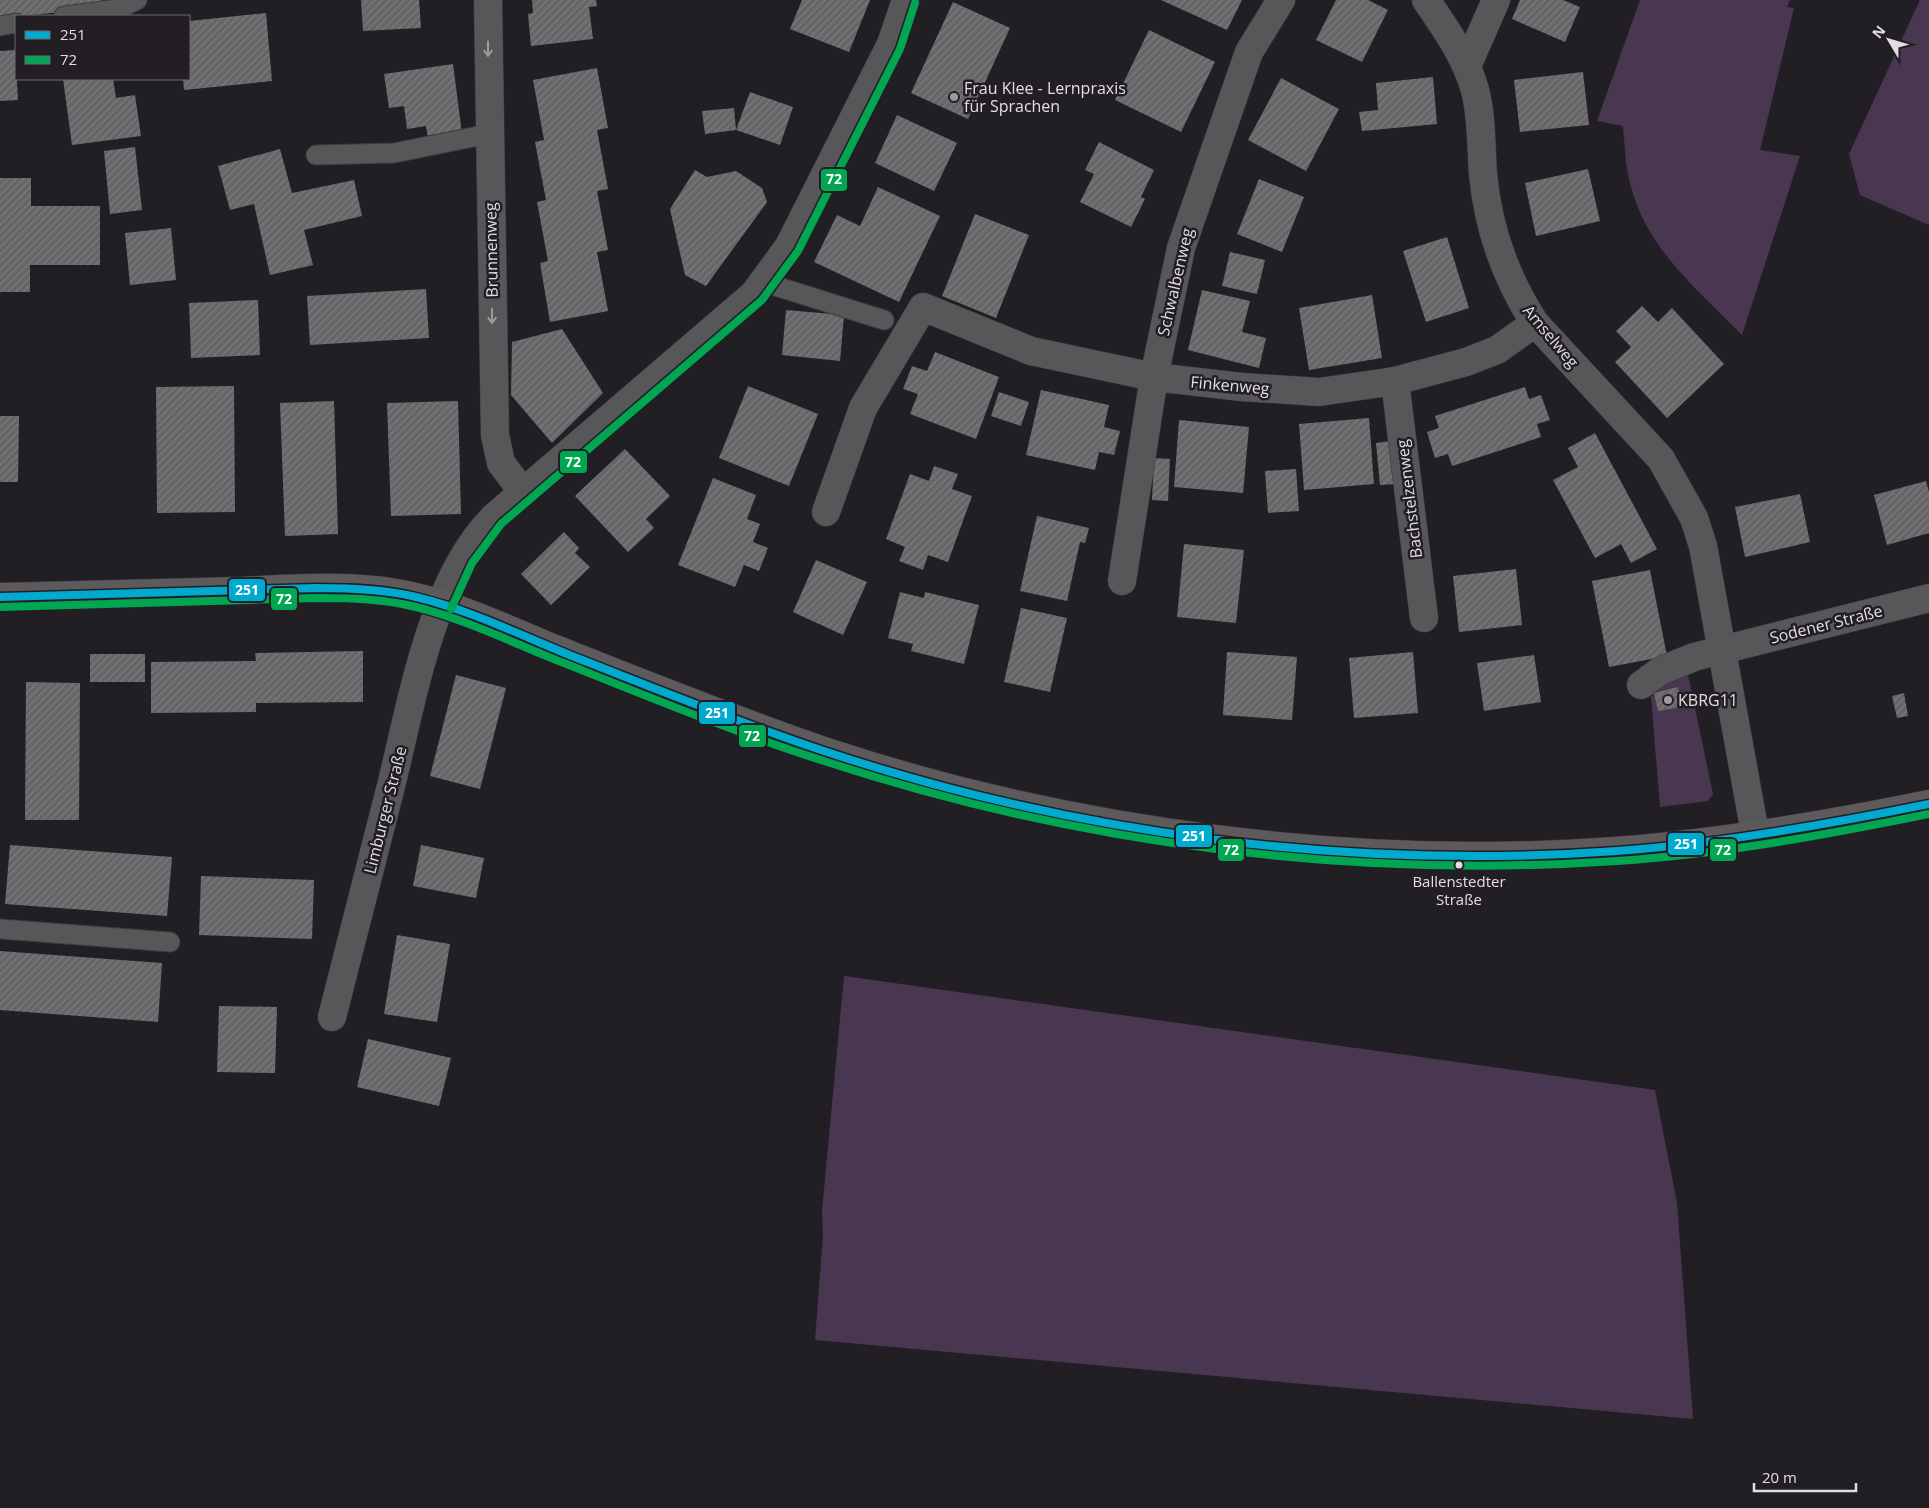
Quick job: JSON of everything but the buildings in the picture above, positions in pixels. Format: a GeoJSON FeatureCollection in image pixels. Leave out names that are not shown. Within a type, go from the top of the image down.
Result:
{"type":"FeatureCollection","features":[{"type":"Feature","properties":{"kind":"street","name":"Brunnenweg"},"geometry":{"type":"LineString","coordinates":[[488,0],[488,134],[494,435],[501,463],[522,491]]}},
{"type":"Feature","properties":{"kind":"street","name":"Limburger Straße"},"geometry":{"type":"LineString","coordinates":[[332,1017],[422,661],[456,570],[480,531],[522,491],[754,294],[789,246],[892,44],[906,0]]}},
{"type":"Feature","properties":{"kind":"street","name":"Schwalbenweg"},"geometry":{"type":"LineString","coordinates":[[1122,581],[1154,377],[1181,248],[1249,52],[1281,0]]}},
{"type":"Feature","properties":{"kind":"street","name":"Amselweg"},"geometry":{"type":"LineString","coordinates":[[1426,0],[1467,66],[1475,90],[1490,226],[1503,264],[1518,298],[1535,323],[1646,442],[1680,489],[1694,518],[1703,546],[1723,650]]}},
{"type":"Feature","properties":{"kind":"street"},"geometry":{"type":"LineString","coordinates":[[1467,66],[1496,0]]}},
{"type":"Feature","properties":{"kind":"street","name":"Finkenweg"},"geometry":{"type":"LineString","coordinates":[[826,512],[863,408],[923,307],[1031,351],[1154,377],[1242,387],[1319,392],[1395,381],[1466,362],[1496,350],[1535,323]]}},
{"type":"Feature","properties":{"kind":"street","name":"Bachstelzenweg"},"geometry":{"type":"LineString","coordinates":[[1395,381],[1424,618]]}},
{"type":"Feature","properties":{"kind":"street"},"geometry":{"type":"LineString","coordinates":[[0,597],[333,588],[395,593],[442,605],[704,708],[827,752],[925,781],[1055,812],[1142,828],[1234,840],[1352,850],[1455,855],[1639,849],[1837,822],[1929,804]]}},
{"type":"Feature","properties":{"kind":"street","name":"Sodener Straße"},"geometry":{"type":"LineString","coordinates":[[1641,685],[1676,663],[1929,598]]}},
{"type":"Feature","properties":{"kind":"street"},"geometry":{"type":"LineString","coordinates":[[1723,650],[1756,833]]}},
{"type":"Feature","properties":{"kind":"lane"},"geometry":{"type":"LineString","coordinates":[[71,15],[118,8],[136,0]]}},
{"type":"Feature","properties":{"kind":"lane"},"geometry":{"type":"LineString","coordinates":[[0,26],[15,23]]}},
{"type":"Feature","properties":{"kind":"lane"},"geometry":{"type":"LineString","coordinates":[[316,155],[394,154],[488,134]]}},
{"type":"Feature","properties":{"kind":"lane"},"geometry":{"type":"LineString","coordinates":[[763,282],[884,320]]}},
{"type":"Feature","properties":{"kind":"lane"},"geometry":{"type":"LineString","coordinates":[[0,929],[170,942]]}},
{"type":"Feature","properties":{"kind":"shaded area"},"geometry":{"type":"Polygon","coordinates":[[[1640,0],[1790,0],[1787,7],[1794,8],[1760,150],[1800,156],[1742,335],[1676,268],[1649,230],[1639,209],[1629,179],[1623,126],[1597,121],[1640,0]]]}},
{"type":"Feature","properties":{"kind":"shaded area"},"geometry":{"type":"Polygon","coordinates":[[[1920,0],[1929,0],[1929,225],[1860,195],[1849,154],[1920,0]]]}},
{"type":"Feature","properties":{"kind":"shaded area"},"geometry":{"type":"Polygon","coordinates":[[[1686,665],[1713,794],[1708,801],[1660,807],[1651,697],[1686,665]]]}},
{"type":"Feature","properties":{"kind":"shaded area"},"geometry":{"type":"Polygon","coordinates":[[[844,976],[1655,1090],[1677,1203],[1693,1419],[815,1340],[823,1234],[822,1211],[844,976]]]}},
{"type":"Feature","properties":{"kind":"transit line","name":"72"},"geometry":{"type":"LineString","coordinates":[[451,609],[472,563],[501,524],[762,300],[798,251],[900,49],[915,3]]}},
{"type":"Feature","properties":{"kind":"transit line","name":"251"},"geometry":{"type":"LineString","coordinates":[[0,597],[317,588],[342,588],[404,594],[436,602],[475,616],[758,728],[917,780],[1015,804],[1114,824],[1214,840],[1315,850],[1416,855],[1517,856],[1617,851],[1656,848],[1774,832],[1929,804]]}},
{"type":"Feature","properties":{"kind":"transit line","name":"72"},"geometry":{"type":"LineString","coordinates":[[0,607],[317,598],[342,598],[404,604],[473,625],[660,701],[756,738],[821,760],[917,789],[1015,814],[1114,834],[1214,849],[1315,859],[1415,865],[1516,865],[1617,861],[1735,849],[1929,814]]}},
{"type":"Feature","properties":{"kind":"place","name":"Frau Klee - Lernpraxis für Sprachen"},"geometry":{"type":"Point","coordinates":[954,97]}},
{"type":"Feature","properties":{"kind":"place","name":"KBRG11"},"geometry":{"type":"Point","coordinates":[1668,700]}},
{"type":"Feature","properties":{"kind":"place","name":"Ballenstedter Straße"},"geometry":{"type":"Point","coordinates":[1459,865]}}]}
